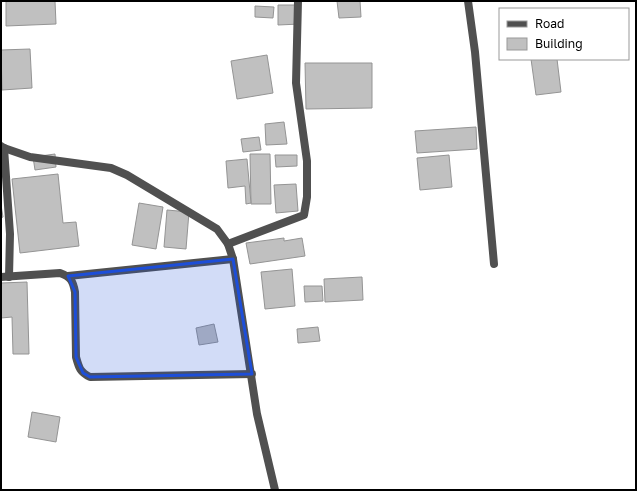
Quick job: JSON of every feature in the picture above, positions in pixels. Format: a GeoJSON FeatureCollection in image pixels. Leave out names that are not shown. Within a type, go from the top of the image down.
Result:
{"type":"FeatureCollection","features":[{"type":"Feature","properties":{"kind":"street"},"geometry":{"type":"LineString","coordinates":[[228,244],[304,215],[307,197],[307,161],[296,83],[298,1]]}},
{"type":"Feature","properties":{"kind":"street"},"geometry":{"type":"LineString","coordinates":[[468,1],[475,52],[494,264]]}},
{"type":"Feature","properties":{"kind":"street"},"geometry":{"type":"LineString","coordinates":[[233,259],[68,276],[60,273],[5,277],[10,234],[2,147],[30,157],[111,168],[128,175],[217,229],[228,244],[233,259],[257,414],[275,490]]}},
{"type":"Feature","properties":{"kind":"street"},"geometry":{"type":"LineString","coordinates":[[68,276],[73,284],[75,292],[76,357],[78,366],[83,373],[90,377],[252,374]]}},
{"type":"Feature","properties":{"kind":"highlighted area"},"geometry":{"type":"Polygon","coordinates":[[[233,259],[252,374],[90,377],[83,373],[76,357],[75,292],[68,276],[233,259]]]}},
{"type":"Feature","properties":{"kind":"building"},"geometry":{"type":"Polygon","coordinates":[[[6,1],[55,1],[56,24],[6,26],[6,1]]]}},
{"type":"Feature","properties":{"kind":"building"},"geometry":{"type":"Polygon","coordinates":[[[337,1],[360,1],[361,17],[339,18],[337,1]]]}},
{"type":"Feature","properties":{"kind":"building"},"geometry":{"type":"Polygon","coordinates":[[[278,5],[300,5],[300,24],[278,25],[278,5]]]}},
{"type":"Feature","properties":{"kind":"building"},"geometry":{"type":"Polygon","coordinates":[[[255,6],[274,7],[273,18],[255,17],[255,6]]]}},
{"type":"Feature","properties":{"kind":"building"},"geometry":{"type":"Polygon","coordinates":[[[30,49],[32,88],[2,90],[1,50],[30,49]]]}},
{"type":"Feature","properties":{"kind":"building"},"geometry":{"type":"Polygon","coordinates":[[[267,55],[273,93],[237,99],[231,61],[267,55]]]}},
{"type":"Feature","properties":{"kind":"building"},"geometry":{"type":"Polygon","coordinates":[[[531,60],[557,60],[561,92],[536,95],[531,60]]]}},
{"type":"Feature","properties":{"kind":"building"},"geometry":{"type":"Polygon","coordinates":[[[305,63],[372,63],[372,108],[306,109],[305,63]]]}},
{"type":"Feature","properties":{"kind":"building"},"geometry":{"type":"Polygon","coordinates":[[[284,122],[287,144],[266,145],[265,124],[284,122]]]}},
{"type":"Feature","properties":{"kind":"building"},"geometry":{"type":"Polygon","coordinates":[[[476,127],[477,149],[417,153],[415,131],[476,127]]]}},
{"type":"Feature","properties":{"kind":"building"},"geometry":{"type":"Polygon","coordinates":[[[259,137],[261,150],[243,152],[241,139],[259,137]]]}},
{"type":"Feature","properties":{"kind":"building"},"geometry":{"type":"Polygon","coordinates":[[[55,154],[56,167],[35,170],[33,157],[55,154]]]}},
{"type":"Feature","properties":{"kind":"building"},"geometry":{"type":"Polygon","coordinates":[[[250,154],[270,154],[271,204],[251,204],[250,154]]]}},
{"type":"Feature","properties":{"kind":"building"},"geometry":{"type":"Polygon","coordinates":[[[275,155],[297,155],[297,166],[276,167],[275,155]]]}},
{"type":"Feature","properties":{"kind":"building"},"geometry":{"type":"Polygon","coordinates":[[[449,155],[452,187],[420,190],[417,158],[449,155]]]}},
{"type":"Feature","properties":{"kind":"building"},"geometry":{"type":"Polygon","coordinates":[[[247,159],[251,203],[246,204],[245,186],[228,188],[226,161],[247,159]]]}},
{"type":"Feature","properties":{"kind":"building"},"geometry":{"type":"Polygon","coordinates":[[[58,174],[63,223],[76,222],[79,246],[20,253],[12,179],[58,174]]]}},
{"type":"Feature","properties":{"kind":"building"},"geometry":{"type":"Polygon","coordinates":[[[296,184],[298,211],[276,213],[274,185],[296,184]]]}},
{"type":"Feature","properties":{"kind":"building"},"geometry":{"type":"Polygon","coordinates":[[[139,203],[163,207],[156,249],[132,245],[139,203]]]}},
{"type":"Feature","properties":{"kind":"building"},"geometry":{"type":"Polygon","coordinates":[[[1,205],[3,217],[1,218],[1,205]]]}},
{"type":"Feature","properties":{"kind":"building"},"geometry":{"type":"Polygon","coordinates":[[[167,210],[189,212],[186,249],[164,247],[167,210]]]}},
{"type":"Feature","properties":{"kind":"building"},"geometry":{"type":"Polygon","coordinates":[[[284,238],[284,241],[302,238],[305,256],[250,264],[246,243],[284,238]]]}},
{"type":"Feature","properties":{"kind":"building"},"geometry":{"type":"Polygon","coordinates":[[[292,269],[295,306],[265,309],[261,272],[292,269]]]}},
{"type":"Feature","properties":{"kind":"building"},"geometry":{"type":"Polygon","coordinates":[[[362,277],[363,300],[325,302],[324,279],[362,277]]]}},
{"type":"Feature","properties":{"kind":"building"},"geometry":{"type":"Polygon","coordinates":[[[27,282],[29,354],[13,354],[12,317],[1,318],[1,283],[27,282]]]}},
{"type":"Feature","properties":{"kind":"building"},"geometry":{"type":"Polygon","coordinates":[[[304,286],[322,286],[323,301],[305,302],[304,286]]]}},
{"type":"Feature","properties":{"kind":"building"},"geometry":{"type":"Polygon","coordinates":[[[214,324],[218,342],[199,345],[196,328],[214,324]]]}},
{"type":"Feature","properties":{"kind":"building"},"geometry":{"type":"Polygon","coordinates":[[[318,327],[320,341],[298,343],[297,329],[318,327]]]}},
{"type":"Feature","properties":{"kind":"building"},"geometry":{"type":"Polygon","coordinates":[[[32,412],[60,417],[56,442],[28,437],[32,412]]]}}]}
